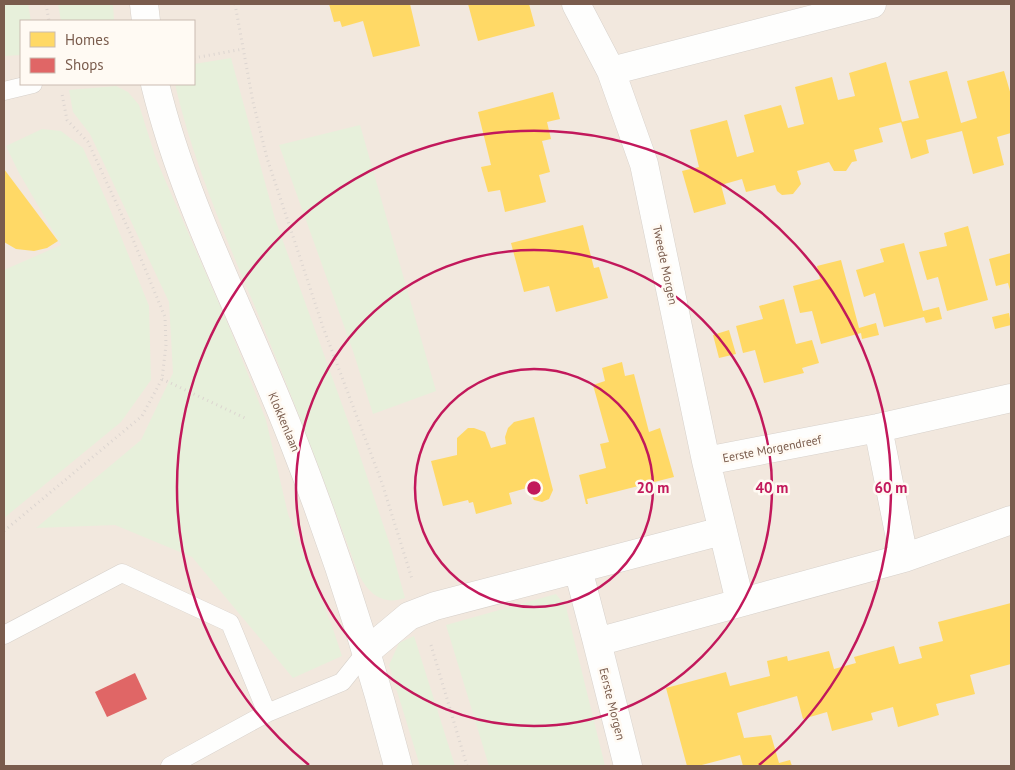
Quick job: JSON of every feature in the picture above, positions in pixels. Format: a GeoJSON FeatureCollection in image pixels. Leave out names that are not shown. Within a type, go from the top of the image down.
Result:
{"type":"FeatureCollection","features":[{"type":"Feature","properties":{"kind":"street"},"geometry":{"type":"LineString","coordinates":[[144,4],[146,20]]}},
{"type":"Feature","properties":{"kind":"street","name":"Tweede Morgen"},"geometry":{"type":"LineString","coordinates":[[576,4],[611,71],[644,164],[706,462]]}},
{"type":"Feature","properties":{"kind":"street"},"geometry":{"type":"LineString","coordinates":[[611,71],[872,4]]}},
{"type":"Feature","properties":{"kind":"street","name":"Klokkenlaan"},"geometry":{"type":"LineString","coordinates":[[155,85],[173,152],[294,442],[366,652],[398,766]]}},
{"type":"Feature","properties":{"kind":"street","name":"Eerste Morgendreef"},"geometry":{"type":"LineString","coordinates":[[740,602],[706,462],[878,428],[1011,398]]}},
{"type":"Feature","properties":{"kind":"street"},"geometry":{"type":"LineString","coordinates":[[878,428],[904,558]]}},
{"type":"Feature","properties":{"kind":"street"},"geometry":{"type":"LineString","coordinates":[[578,569],[597,642],[904,558],[1011,520]]}},
{"type":"Feature","properties":{"kind":"street"},"geometry":{"type":"LineString","coordinates":[[366,652],[409,616],[421,611],[722,531]]}},
{"type":"Feature","properties":{"kind":"street","name":"Eerste Morgen"},"geometry":{"type":"LineString","coordinates":[[597,642],[628,766]]}},
{"type":"Feature","properties":{"kind":"lane"},"geometry":{"type":"LineString","coordinates":[[4,91],[29,85]]}},
{"type":"Feature","properties":{"kind":"lane"},"geometry":{"type":"LineString","coordinates":[[4,635],[122,573],[230,623],[267,713]]}},
{"type":"Feature","properties":{"kind":"lane"},"geometry":{"type":"LineString","coordinates":[[170,766],[267,713],[342,682],[366,652]]}},
{"type":"Feature","properties":{"kind":"path"},"geometry":{"type":"LineString","coordinates":[[46,4],[49,20]]}},
{"type":"Feature","properties":{"kind":"path"},"geometry":{"type":"LineString","coordinates":[[235,4],[267,158],[326,336],[382,483],[413,584]]}},
{"type":"Feature","properties":{"kind":"path"},"geometry":{"type":"LineString","coordinates":[[195,58],[243,49]]}},
{"type":"Feature","properties":{"kind":"path"},"geometry":{"type":"LineString","coordinates":[[4,531],[142,416],[162,379],[166,345],[165,317],[132,237],[88,142],[67,120],[62,93]]}},
{"type":"Feature","properties":{"kind":"path"},"geometry":{"type":"LineString","coordinates":[[162,379],[294,442]]}},
{"type":"Feature","properties":{"kind":"path"},"geometry":{"type":"LineString","coordinates":[[430,639],[468,766]]}},
{"type":"Feature","properties":{"kind":"shaded area"},"geometry":{"type":"Polygon","coordinates":[[[4,4],[1011,4],[1011,766],[4,766],[4,4]]]}},
{"type":"Feature","properties":{"kind":"green space"},"geometry":{"type":"Polygon","coordinates":[[[4,4],[28,4],[31,20],[20,20],[20,55],[4,56],[4,4]]]}},
{"type":"Feature","properties":{"kind":"green space"},"geometry":{"type":"Polygon","coordinates":[[[58,4],[113,4],[114,20],[61,20],[58,4]]]}},
{"type":"Feature","properties":{"kind":"green space"},"geometry":{"type":"Polygon","coordinates":[[[231,58],[275,219],[353,435],[392,551],[405,598],[389,600],[377,596],[366,586],[358,573],[300,418],[226,237],[192,146],[175,85],[195,85],[195,64],[231,58]]]}},
{"type":"Feature","properties":{"kind":"green space"},"geometry":{"type":"Polygon","coordinates":[[[116,86],[128,92],[139,105],[156,159],[230,329],[266,420],[288,514],[342,656],[293,678],[192,557],[115,525],[36,528],[141,440],[173,373],[169,302],[90,134],[73,112],[69,90],[116,86]]]}},
{"type":"Feature","properties":{"kind":"green space"},"geometry":{"type":"Polygon","coordinates":[[[360,125],[436,391],[373,414],[353,351],[279,145],[360,125]]]}},
{"type":"Feature","properties":{"kind":"green space"},"geometry":{"type":"Polygon","coordinates":[[[42,129],[61,131],[83,148],[107,202],[149,306],[151,380],[121,422],[4,518],[4,270],[61,245],[18,171],[6,146],[42,129]]]}},
{"type":"Feature","properties":{"kind":"green space"},"geometry":{"type":"Polygon","coordinates":[[[556,594],[566,607],[605,766],[489,766],[446,625],[556,594]]]}},
{"type":"Feature","properties":{"kind":"green space"},"geometry":{"type":"Polygon","coordinates":[[[414,636],[455,766],[420,766],[389,665],[399,643],[414,636]]]}},
{"type":"Feature","properties":{"kind":"building: Homes"},"geometry":{"type":"Polygon","coordinates":[[[329,4],[410,4],[420,46],[373,57],[363,21],[342,27],[340,21],[334,22],[329,4]]]}},
{"type":"Feature","properties":{"kind":"building: Homes"},"geometry":{"type":"Polygon","coordinates":[[[468,4],[529,4],[535,26],[478,41],[468,4]]]}},
{"type":"Feature","properties":{"kind":"building: Homes"},"geometry":{"type":"Polygon","coordinates":[[[886,62],[902,122],[879,128],[883,142],[854,150],[857,161],[852,162],[846,171],[834,171],[829,162],[797,171],[801,184],[793,194],[782,195],[777,191],[775,185],[746,192],[742,179],[721,185],[726,204],[694,213],[682,171],[699,167],[690,130],[727,120],[737,157],[754,152],[744,115],[781,105],[788,128],[804,124],[795,87],[832,77],[838,100],[855,96],[849,73],[886,62]]]}},
{"type":"Feature","properties":{"kind":"building: Homes"},"geometry":{"type":"Polygon","coordinates":[[[947,71],[961,123],[977,118],[967,81],[1004,71],[1011,95],[1011,133],[997,137],[1004,165],[973,174],[962,131],[926,140],[929,153],[911,159],[901,122],[919,118],[909,81],[947,71]]]}},
{"type":"Feature","properties":{"kind":"building: Homes"},"geometry":{"type":"Polygon","coordinates":[[[553,92],[560,119],[547,122],[551,139],[542,141],[550,172],[539,175],[546,202],[505,212],[500,190],[488,192],[481,167],[491,165],[478,112],[553,92]]]}},
{"type":"Feature","properties":{"kind":"building: Homes"},"geometry":{"type":"Polygon","coordinates":[[[4,169],[58,241],[47,248],[34,251],[16,249],[4,242],[4,169]]]}},
{"type":"Feature","properties":{"kind":"building: Homes"},"geometry":{"type":"Polygon","coordinates":[[[583,225],[594,268],[599,267],[608,298],[556,312],[549,286],[524,292],[511,243],[583,225]]]}},
{"type":"Feature","properties":{"kind":"building: Homes"},"geometry":{"type":"Polygon","coordinates":[[[968,226],[988,300],[947,311],[938,277],[927,280],[919,252],[947,246],[944,233],[968,226]]]}},
{"type":"Feature","properties":{"kind":"building: Homes"},"geometry":{"type":"Polygon","coordinates":[[[904,243],[923,311],[939,307],[942,319],[926,323],[924,317],[884,327],[875,293],[864,297],[856,270],[884,262],[880,249],[904,243]]]}},
{"type":"Feature","properties":{"kind":"building: Homes"},"geometry":{"type":"Polygon","coordinates":[[[1011,253],[1011,294],[1008,283],[996,286],[989,259],[1011,253]]]}},
{"type":"Feature","properties":{"kind":"building: Homes"},"geometry":{"type":"Polygon","coordinates":[[[841,260],[859,328],[876,323],[879,335],[862,339],[861,333],[821,344],[812,311],[800,313],[793,286],[820,279],[817,266],[841,260]]]}},
{"type":"Feature","properties":{"kind":"building: Homes"},"geometry":{"type":"Polygon","coordinates":[[[784,299],[796,344],[812,340],[819,363],[802,368],[804,373],[764,383],[755,350],[743,353],[736,326],[763,319],[759,306],[784,299]]]}},
{"type":"Feature","properties":{"kind":"building: Homes"},"geometry":{"type":"Polygon","coordinates":[[[1009,313],[1011,325],[995,329],[992,317],[1009,313]]]}},
{"type":"Feature","properties":{"kind":"building: Homes"},"geometry":{"type":"Polygon","coordinates":[[[729,330],[736,354],[719,358],[713,335],[729,330]]]}},
{"type":"Feature","properties":{"kind":"building: Homes"},"geometry":{"type":"Polygon","coordinates":[[[622,362],[625,376],[634,374],[649,432],[660,428],[674,477],[587,499],[588,504],[586,504],[579,475],[606,468],[600,444],[609,442],[593,385],[605,381],[602,368],[622,362]]]}},
{"type":"Feature","properties":{"kind":"building: Homes"},"geometry":{"type":"Polygon","coordinates":[[[534,417],[553,490],[549,499],[542,502],[534,500],[527,488],[509,493],[512,504],[476,514],[473,502],[469,503],[468,500],[443,506],[431,461],[457,455],[457,438],[468,428],[485,432],[491,448],[506,444],[505,437],[508,428],[514,422],[534,417]]]}},
{"type":"Feature","properties":{"kind":"building: Homes"},"geometry":{"type":"Polygon","coordinates":[[[1011,603],[1011,664],[970,675],[975,694],[936,704],[939,715],[898,727],[893,707],[871,713],[873,720],[832,731],[827,712],[803,719],[797,696],[737,713],[744,738],[771,735],[779,763],[790,760],[792,766],[743,766],[740,755],[698,766],[687,766],[666,688],[726,672],[730,686],[770,676],[767,661],[787,656],[788,661],[829,651],[834,669],[856,663],[854,657],[894,646],[899,664],[922,658],[919,647],[943,641],[938,622],[1011,603]]]}},
{"type":"Feature","properties":{"kind":"building: Shops"},"geometry":{"type":"Polygon","coordinates":[[[135,673],[147,699],[107,717],[95,692],[135,673]]]}}]}
